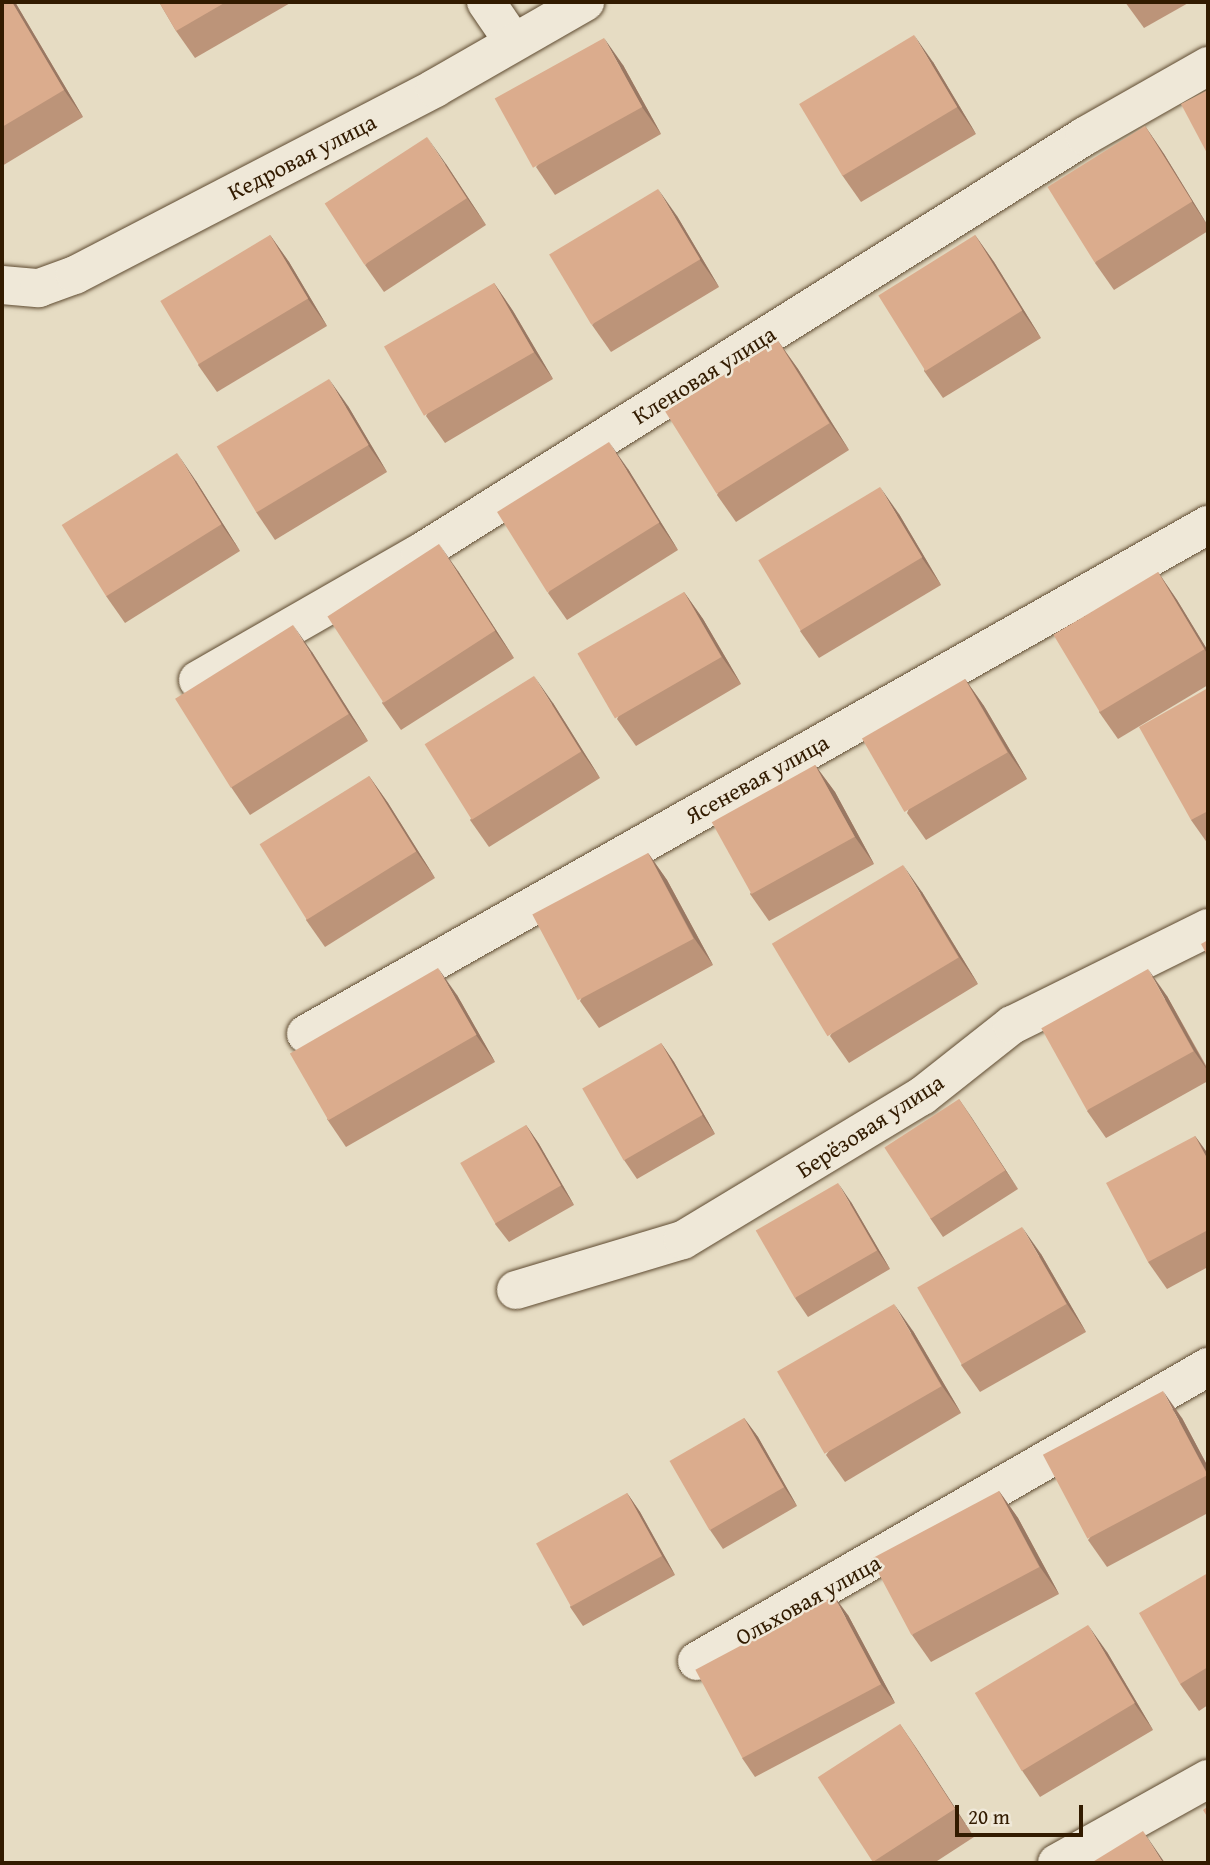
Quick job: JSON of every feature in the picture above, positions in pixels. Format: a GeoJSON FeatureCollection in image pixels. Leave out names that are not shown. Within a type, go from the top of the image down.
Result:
{"type":"FeatureCollection","features":[{"type":"Feature","properties":{"kind":"street"},"geometry":{"type":"LineString","coordinates":[[486,2],[512,40]]}},
{"type":"Feature","properties":{"kind":"street","name":"Кедровая улица"},"geometry":{"type":"LineString","coordinates":[[7,287],[39,288],[75,275],[435,88],[512,40],[584,2]]}},
{"type":"Feature","properties":{"kind":"street","name":"Кленовая улица"},"geometry":{"type":"LineString","coordinates":[[198,680],[420,553],[1085,136],[1208,66]]}},
{"type":"Feature","properties":{"kind":"street","name":"Ясеневая улица"},"geometry":{"type":"LineString","coordinates":[[306,1034],[1208,525]]}},
{"type":"Feature","properties":{"kind":"street","name":"Берёзовая улица"},"geometry":{"type":"LineString","coordinates":[[516,1290],[683,1240],[922,1096],[1012,1025],[1208,928]]}},
{"type":"Feature","properties":{"kind":"street","name":"Ольховая улица"},"geometry":{"type":"LineString","coordinates":[[697,1661],[1208,1367]]}},
{"type":"Feature","properties":{"kind":"street"},"geometry":{"type":"LineString","coordinates":[[1057,1863],[1208,1779]]}},
{"type":"Feature","properties":{"kind":"building"},"geometry":{"type":"Polygon","coordinates":[[[2,2],[12,2],[64,90],[2,127],[2,2]]]}},
{"type":"Feature","properties":{"kind":"building"},"geometry":{"type":"Polygon","coordinates":[[[159,2],[226,2],[176,31],[159,2]]]}},
{"type":"Feature","properties":{"kind":"building"},"geometry":{"type":"Polygon","coordinates":[[[914,35],[957,107],[842,176],[799,104],[914,35]]]}},
{"type":"Feature","properties":{"kind":"building"},"geometry":{"type":"Polygon","coordinates":[[[604,38],[642,107],[533,168],[495,99],[604,38]]]}},
{"type":"Feature","properties":{"kind":"building"},"geometry":{"type":"Polygon","coordinates":[[[1208,90],[1208,155],[1181,104],[1208,90]]]}},
{"type":"Feature","properties":{"kind":"building"},"geometry":{"type":"Polygon","coordinates":[[[1145,126],[1192,201],[1095,262],[1047,187],[1145,126]]]}},
{"type":"Feature","properties":{"kind":"building"},"geometry":{"type":"Polygon","coordinates":[[[427,137],[467,198],[364,265],[325,203],[427,137]]]}},
{"type":"Feature","properties":{"kind":"building"},"geometry":{"type":"Polygon","coordinates":[[[658,189],[700,259],[591,325],[549,254],[658,189]]]}},
{"type":"Feature","properties":{"kind":"building"},"geometry":{"type":"Polygon","coordinates":[[[270,235],[308,298],[198,364],[160,301],[270,235]]]}},
{"type":"Feature","properties":{"kind":"building"},"geometry":{"type":"Polygon","coordinates":[[[975,235],[1022,310],[925,371],[878,295],[975,235]]]}},
{"type":"Feature","properties":{"kind":"building"},"geometry":{"type":"Polygon","coordinates":[[[494,283],[534,352],[424,416],[384,346],[494,283]]]}},
{"type":"Feature","properties":{"kind":"building"},"geometry":{"type":"Polygon","coordinates":[[[778,341],[829,423],[717,494],[665,411],[778,341]]]}},
{"type":"Feature","properties":{"kind":"building"},"geometry":{"type":"Polygon","coordinates":[[[329,379],[369,445],[256,512],[217,446],[329,379]]]}},
{"type":"Feature","properties":{"kind":"building"},"geometry":{"type":"Polygon","coordinates":[[[609,442],[659,523],[547,593],[497,512],[609,442]]]}},
{"type":"Feature","properties":{"kind":"building"},"geometry":{"type":"Polygon","coordinates":[[[177,453],[222,524],[106,596],[62,525],[177,453]]]}},
{"type":"Feature","properties":{"kind":"building"},"geometry":{"type":"Polygon","coordinates":[[[880,487],[922,557],[801,630],[758,560],[880,487]]]}},
{"type":"Feature","properties":{"kind":"building"},"geometry":{"type":"Polygon","coordinates":[[[439,544],[495,630],[384,703],[327,616],[439,544]]]}},
{"type":"Feature","properties":{"kind":"building"},"geometry":{"type":"Polygon","coordinates":[[[1158,572],[1204,649],[1100,712],[1053,635],[1158,572]]]}},
{"type":"Feature","properties":{"kind":"building"},"geometry":{"type":"Polygon","coordinates":[[[684,592],[722,657],[615,718],[577,654],[684,592]]]}},
{"type":"Feature","properties":{"kind":"building"},"geometry":{"type":"Polygon","coordinates":[[[293,625],[349,714],[231,788],[175,699],[293,625]]]}},
{"type":"Feature","properties":{"kind":"building"},"geometry":{"type":"Polygon","coordinates":[[[534,676],[581,751],[472,820],[425,744],[534,676]]]}},
{"type":"Feature","properties":{"kind":"building"},"geometry":{"type":"Polygon","coordinates":[[[965,679],[1007,753],[904,812],[862,738],[965,679]]]}},
{"type":"Feature","properties":{"kind":"building"},"geometry":{"type":"Polygon","coordinates":[[[1208,688],[1208,811],[1191,820],[1139,727],[1208,688]]]}},
{"type":"Feature","properties":{"kind":"building"},"geometry":{"type":"Polygon","coordinates":[[[815,765],[855,837],[752,894],[712,822],[815,765]]]}},
{"type":"Feature","properties":{"kind":"building"},"geometry":{"type":"Polygon","coordinates":[[[369,776],[416,851],[307,920],[260,844],[369,776]]]}},
{"type":"Feature","properties":{"kind":"building"},"geometry":{"type":"Polygon","coordinates":[[[648,853],[694,939],[578,1000],[532,915],[648,853]]]}},
{"type":"Feature","properties":{"kind":"building"},"geometry":{"type":"Polygon","coordinates":[[[903,865],[959,958],[827,1036],[772,944],[903,865]]]}},
{"type":"Feature","properties":{"kind":"building"},"geometry":{"type":"Polygon","coordinates":[[[1208,940],[1208,957],[1201,944],[1208,940]]]}},
{"type":"Feature","properties":{"kind":"building"},"geometry":{"type":"Polygon","coordinates":[[[438,968],[476,1035],[328,1120],[290,1054],[438,968]]]}},
{"type":"Feature","properties":{"kind":"building"},"geometry":{"type":"Polygon","coordinates":[[[1148,969],[1194,1051],[1087,1110],[1041,1028],[1148,969]]]}},
{"type":"Feature","properties":{"kind":"building"},"geometry":{"type":"Polygon","coordinates":[[[661,1043],[702,1115],[624,1160],[582,1088],[661,1043]]]}},
{"type":"Feature","properties":{"kind":"building"},"geometry":{"type":"Polygon","coordinates":[[[959,1099],[1005,1170],[931,1219],[884,1147],[959,1099]]]}},
{"type":"Feature","properties":{"kind":"building"},"geometry":{"type":"Polygon","coordinates":[[[526,1125],[561,1186],[495,1224],[460,1163],[526,1125]]]}},
{"type":"Feature","properties":{"kind":"building"},"geometry":{"type":"Polygon","coordinates":[[[1195,1136],[1208,1160],[1208,1230],[1148,1262],[1106,1183],[1195,1136]]]}},
{"type":"Feature","properties":{"kind":"building"},"geometry":{"type":"Polygon","coordinates":[[[838,1183],[877,1251],[795,1298],[756,1230],[838,1183]]]}},
{"type":"Feature","properties":{"kind":"building"},"geometry":{"type":"Polygon","coordinates":[[[1022,1227],[1066,1304],[962,1365],[917,1288],[1022,1227]]]}},
{"type":"Feature","properties":{"kind":"building"},"geometry":{"type":"Polygon","coordinates":[[[894,1304],[942,1386],[825,1454],[777,1372],[894,1304]]]}},
{"type":"Feature","properties":{"kind":"building"},"geometry":{"type":"Polygon","coordinates":[[[1163,1391],[1208,1475],[1088,1539],[1043,1455],[1163,1391]]]}},
{"type":"Feature","properties":{"kind":"building"},"geometry":{"type":"Polygon","coordinates":[[[744,1418],[784,1487],[710,1530],[670,1461],[744,1418]]]}},
{"type":"Feature","properties":{"kind":"building"},"geometry":{"type":"Polygon","coordinates":[[[999,1491],[1039,1567],[911,1635],[871,1559],[999,1491]]]}},
{"type":"Feature","properties":{"kind":"building"},"geometry":{"type":"Polygon","coordinates":[[[627,1493],[662,1556],[571,1606],[536,1543],[627,1493]]]}},
{"type":"Feature","properties":{"kind":"building"},"geometry":{"type":"Polygon","coordinates":[[[1208,1573],[1208,1667],[1180,1684],[1139,1613],[1208,1573]]]}},
{"type":"Feature","properties":{"kind":"building"},"geometry":{"type":"Polygon","coordinates":[[[834,1596],[881,1684],[742,1758],[695,1670],[834,1596]]]}},
{"type":"Feature","properties":{"kind":"building"},"geometry":{"type":"Polygon","coordinates":[[[1088,1625],[1135,1703],[1022,1771],[975,1693],[1088,1625]]]}},
{"type":"Feature","properties":{"kind":"building"},"geometry":{"type":"Polygon","coordinates":[[[900,1724],[955,1809],[873,1862],[818,1777],[900,1724]]]}},
{"type":"Feature","properties":{"kind":"building"},"geometry":{"type":"Polygon","coordinates":[[[1143,1831],[1163,1863],[1091,1863],[1143,1831]]]}}]}
